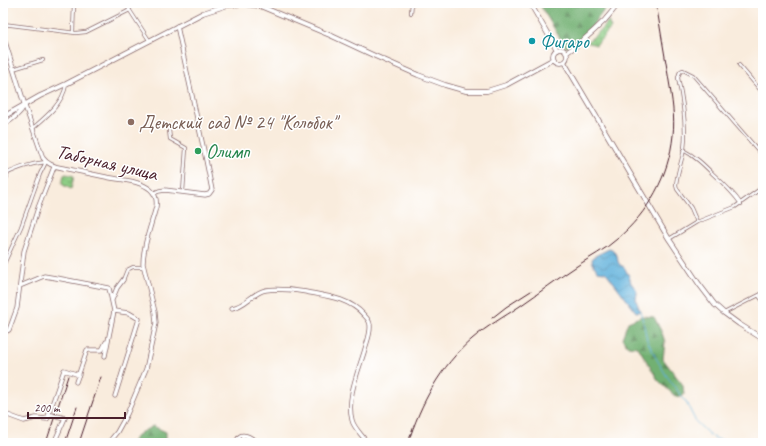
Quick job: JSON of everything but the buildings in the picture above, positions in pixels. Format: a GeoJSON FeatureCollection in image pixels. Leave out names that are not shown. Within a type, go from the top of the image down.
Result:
{"type":"FeatureCollection","features":[{"type":"Feature","properties":{"kind":"main road"},"geometry":{"type":"LineString","coordinates":[[530,3],[557,50]]}},
{"type":"Feature","properties":{"kind":"main road"},"geometry":{"type":"LineString","coordinates":[[566,53],[591,34],[618,3]]}},
{"type":"Feature","properties":{"kind":"main road"},"geometry":{"type":"LineString","coordinates":[[3,118],[40,96],[66,84],[203,12],[228,5],[245,4],[260,6],[332,36],[418,75],[466,91],[487,91],[506,85],[554,59]]}},
{"type":"Feature","properties":{"kind":"main road"},"geometry":{"type":"LineString","coordinates":[[3,36],[25,106]]}},
{"type":"Feature","properties":{"kind":"main road"},"geometry":{"type":"LineString","coordinates":[[557,50],[562,50],[566,53]]}},
{"type":"Feature","properties":{"kind":"main road"},"geometry":{"type":"LineString","coordinates":[[554,59],[554,54],[557,50]]}},
{"type":"Feature","properties":{"kind":"main road"},"geometry":{"type":"LineString","coordinates":[[564,62],[567,58],[566,53]]}},
{"type":"Feature","properties":{"kind":"main road"},"geometry":{"type":"LineString","coordinates":[[554,59],[559,63],[564,62]]}},
{"type":"Feature","properties":{"kind":"main road"},"geometry":{"type":"LineString","coordinates":[[564,62],[669,239],[699,284],[715,305],[724,313],[763,339]]}},
{"type":"Feature","properties":{"kind":"main road"},"geometry":{"type":"LineString","coordinates":[[3,125],[20,113],[25,106]]}},
{"type":"Feature","properties":{"kind":"street"},"geometry":{"type":"LineString","coordinates":[[73,32],[74,3]]}},
{"type":"Feature","properties":{"kind":"street"},"geometry":{"type":"LineString","coordinates":[[125,3],[149,40]]}},
{"type":"Feature","properties":{"kind":"street"},"geometry":{"type":"LineString","coordinates":[[411,13],[412,3]]}},
{"type":"Feature","properties":{"kind":"street"},"geometry":{"type":"LineString","coordinates":[[3,24],[73,32],[86,32],[130,10]]}},
{"type":"Feature","properties":{"kind":"street","name":"Таборная улица"},"geometry":{"type":"LineString","coordinates":[[3,175],[23,166],[46,162],[54,166],[135,182],[148,187],[154,193],[166,190],[205,195],[209,194],[211,192],[211,187],[177,26]]}},
{"type":"Feature","properties":{"kind":"street"},"geometry":{"type":"LineString","coordinates":[[13,69],[43,60]]}},
{"type":"Feature","properties":{"kind":"street"},"geometry":{"type":"LineString","coordinates":[[739,65],[763,93]]}},
{"type":"Feature","properties":{"kind":"street"},"geometry":{"type":"LineString","coordinates":[[696,222],[692,208],[677,189],[676,185],[683,150],[685,129],[683,102],[678,78],[679,72],[683,70],[693,75],[763,156]]}},
{"type":"Feature","properties":{"kind":"street"},"geometry":{"type":"LineString","coordinates":[[33,128],[57,105],[65,92],[66,84]]}},
{"type":"Feature","properties":{"kind":"street"},"geometry":{"type":"LineString","coordinates":[[3,266],[21,227],[40,174],[46,162],[39,148],[25,106]]}},
{"type":"Feature","properties":{"kind":"street"},"geometry":{"type":"LineString","coordinates":[[169,130],[170,139],[186,148],[183,192]]}},
{"type":"Feature","properties":{"kind":"street"},"geometry":{"type":"LineString","coordinates":[[683,150],[696,158],[729,189],[741,204]]}},
{"type":"Feature","properties":{"kind":"street"},"geometry":{"type":"LineString","coordinates":[[3,333],[9,330],[17,308],[24,251],[54,166]]}},
{"type":"Feature","properties":{"kind":"street"},"geometry":{"type":"LineString","coordinates":[[3,188],[8,172]]}},
{"type":"Feature","properties":{"kind":"street"},"geometry":{"type":"LineString","coordinates":[[669,239],[696,222],[728,211],[741,204],[763,187]]}},
{"type":"Feature","properties":{"kind":"street"},"geometry":{"type":"LineString","coordinates":[[108,443],[121,425],[146,369],[156,322],[156,312],[144,267],[144,250],[157,202],[154,193]]}},
{"type":"Feature","properties":{"kind":"street"},"geometry":{"type":"LineString","coordinates":[[112,300],[127,270],[133,267],[144,267]]}},
{"type":"Feature","properties":{"kind":"street"},"geometry":{"type":"LineString","coordinates":[[20,286],[44,276],[109,288],[114,311],[105,356]]}},
{"type":"Feature","properties":{"kind":"street"},"geometry":{"type":"LineString","coordinates":[[232,308],[238,307],[261,291],[279,289],[329,296],[348,303],[361,311],[370,325],[352,393],[351,410],[355,428],[367,443]]}},
{"type":"Feature","properties":{"kind":"street"},"geometry":{"type":"LineString","coordinates":[[724,313],[763,293]]}},
{"type":"Feature","properties":{"kind":"street"},"geometry":{"type":"LineString","coordinates":[[759,296],[763,301]]}},
{"type":"Feature","properties":{"kind":"street"},"geometry":{"type":"LineString","coordinates":[[114,311],[129,313],[139,319],[115,396]]}},
{"type":"Feature","properties":{"kind":"street"},"geometry":{"type":"LineString","coordinates":[[76,382],[87,350],[102,350],[109,333]]}},
{"type":"Feature","properties":{"kind":"street"},"geometry":{"type":"LineString","coordinates":[[47,420],[64,370],[79,375]]}},
{"type":"Feature","properties":{"kind":"street"},"geometry":{"type":"LineString","coordinates":[[3,421],[5,414],[24,421],[36,418],[47,420]]}},
{"type":"Feature","properties":{"kind":"street"},"geometry":{"type":"LineString","coordinates":[[47,420],[51,414],[65,418],[54,443]]}},
{"type":"Feature","properties":{"kind":"street"},"geometry":{"type":"LineString","coordinates":[[237,442],[240,436],[247,436],[258,443]]}},
{"type":"Feature","properties":{"kind":"green space"},"geometry":{"type":"Polygon","coordinates":[[[542,3],[609,3],[588,32],[566,48],[540,5],[542,3]]]}},
{"type":"Feature","properties":{"kind":"green space"},"geometry":{"type":"Polygon","coordinates":[[[608,21],[611,28],[596,45],[586,42],[598,33],[608,21]]]}},
{"type":"Feature","properties":{"kind":"green space"},"geometry":{"type":"Polygon","coordinates":[[[64,175],[74,176],[71,189],[62,183],[64,175]]]}},
{"type":"Feature","properties":{"kind":"green space"},"geometry":{"type":"Polygon","coordinates":[[[642,316],[654,317],[665,342],[663,359],[683,385],[684,395],[677,398],[658,380],[638,347],[628,346],[622,338],[628,322],[642,316]]]}},
{"type":"Feature","properties":{"kind":"green space"},"geometry":{"type":"Polygon","coordinates":[[[153,426],[166,432],[166,443],[131,443],[140,433],[153,426]]]}},
{"type":"Feature","properties":{"kind":"water"},"geometry":{"type":"Polygon","coordinates":[[[609,249],[617,255],[618,262],[624,267],[631,283],[636,289],[636,300],[640,311],[636,312],[608,275],[605,272],[598,271],[594,266],[592,260],[593,257],[609,249]]]}},
{"type":"Feature","properties":{"kind":"waterway"},"geometry":{"type":"LineString","coordinates":[[640,311],[647,340],[656,358],[666,375],[686,402],[696,422],[712,437],[720,440],[748,439],[762,443]]}},
{"type":"Feature","properties":{"kind":"railway"},"geometry":{"type":"LineString","coordinates":[[408,443],[419,414],[433,386],[450,361],[472,339],[484,330],[612,243],[638,218],[655,193],[667,165],[671,150],[674,122],[671,94],[656,3]]}},
{"type":"Feature","properties":{"kind":"railway"},"geometry":{"type":"LineString","coordinates":[[492,318],[531,291]]}},
{"type":"Feature","properties":{"kind":"railway"},"geometry":{"type":"LineString","coordinates":[[46,443],[68,376]]}},
{"type":"Feature","properties":{"kind":"railway"},"geometry":{"type":"LineString","coordinates":[[79,443],[101,377]]}},
{"type":"Feature","properties":{"kind":"railway"},"geometry":{"type":"LineString","coordinates":[[65,443],[77,407]]}},
{"type":"Feature","properties":{"kind":"place","name":"Фигаро"},"geometry":{"type":"Point","coordinates":[532,41]}},
{"type":"Feature","properties":{"kind":"place","name":"Детский сад № 24 \"Колобок\""},"geometry":{"type":"Point","coordinates":[131,122]}},
{"type":"Feature","properties":{"kind":"place","name":"Олимп"},"geometry":{"type":"Point","coordinates":[198,151]}}]}
